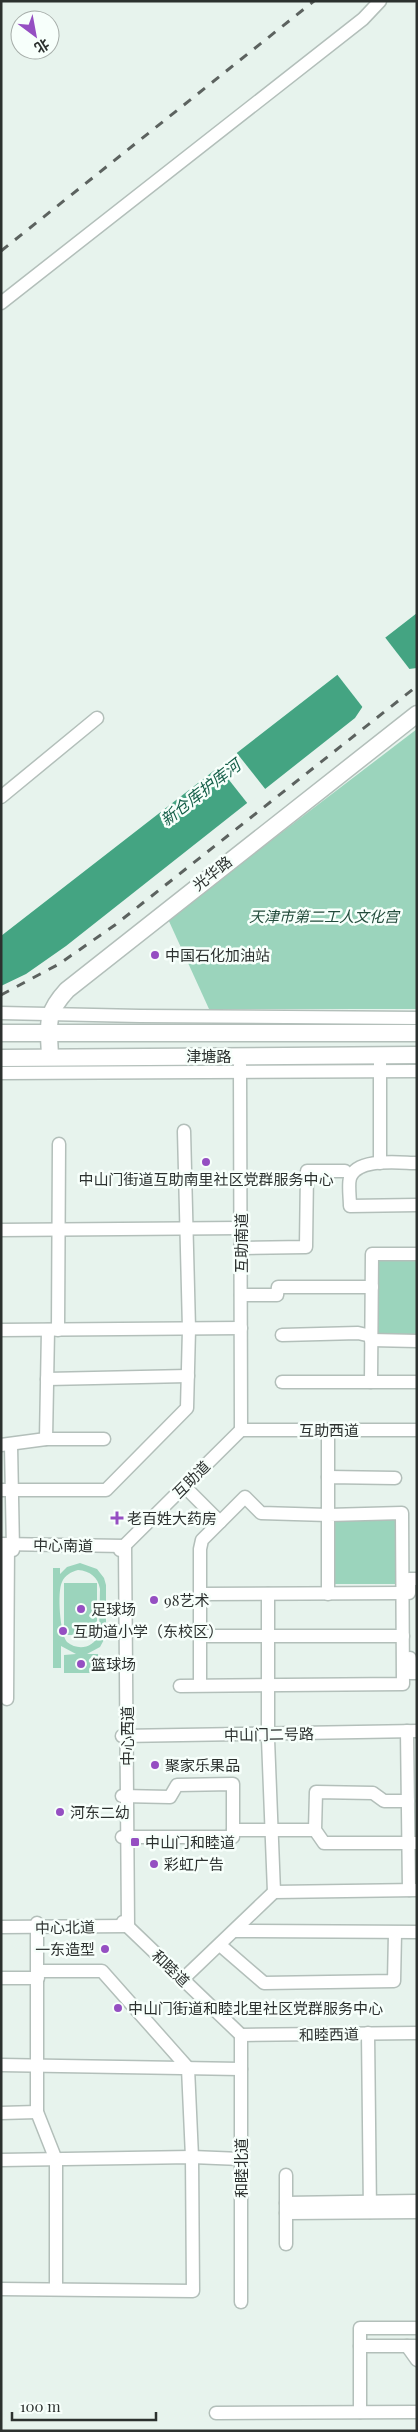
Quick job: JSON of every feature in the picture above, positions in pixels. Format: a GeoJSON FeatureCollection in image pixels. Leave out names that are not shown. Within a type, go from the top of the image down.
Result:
{"type":"FeatureCollection","features":[{"type":"Feature","properties":{"kind":"main road","name":"光华路"},"geometry":{"type":"LineString","coordinates":[[49,1014],[56,1002],[67,990],[114,951],[417,714]]}},
{"type":"Feature","properties":{"kind":"main road"},"geometry":{"type":"LineString","coordinates":[[49,1014],[50,1057]]}},
{"type":"Feature","properties":{"kind":"main road","name":"津塘路"},"geometry":{"type":"LineString","coordinates":[[1,1033],[417,1033]]}},
{"type":"Feature","properties":{"kind":"main road","name":"津塘路"},"geometry":{"type":"LineString","coordinates":[[1,1058],[50,1057],[240,1064],[380,1063],[417,1055]]}},
{"type":"Feature","properties":{"kind":"street"},"geometry":{"type":"LineString","coordinates":[[1,303],[363,19],[380,1]]}},
{"type":"Feature","properties":{"kind":"street"},"geometry":{"type":"LineString","coordinates":[[1,796],[97,718]]}},
{"type":"Feature","properties":{"kind":"street"},"geometry":{"type":"LineString","coordinates":[[1,1013],[417,1018]]}},
{"type":"Feature","properties":{"kind":"street"},"geometry":{"type":"LineString","coordinates":[[380,1163],[380,1063],[417,1071]]}},
{"type":"Feature","properties":{"kind":"street"},"geometry":{"type":"LineString","coordinates":[[1,1073],[240,1064]]}},
{"type":"Feature","properties":{"kind":"street","name":"互助南道"},"geometry":{"type":"LineString","coordinates":[[240,1064],[242,1228],[241,1430]]}},
{"type":"Feature","properties":{"kind":"street"},"geometry":{"type":"LineString","coordinates":[[6,1490],[106,1490],[187,1408],[189,1329],[184,1131]]}},
{"type":"Feature","properties":{"kind":"street"},"geometry":{"type":"LineString","coordinates":[[46,1439],[47,1379],[53,1330],[60,1229],[59,1144]]}},
{"type":"Feature","properties":{"kind":"street"},"geometry":{"type":"LineString","coordinates":[[417,1163],[365,1164],[350,1177],[350,1206],[417,1205]]}},
{"type":"Feature","properties":{"kind":"street"},"geometry":{"type":"LineString","coordinates":[[242,1248],[306,1247],[307,1171],[345,1171]]}},
{"type":"Feature","properties":{"kind":"street"},"geometry":{"type":"LineString","coordinates":[[1,1230],[242,1228]]}},
{"type":"Feature","properties":{"kind":"street"},"geometry":{"type":"LineString","coordinates":[[371,1382],[372,1254],[417,1254]]}},
{"type":"Feature","properties":{"kind":"street"},"geometry":{"type":"LineString","coordinates":[[241,1295],[277,1294],[278,1287],[372,1287]]}},
{"type":"Feature","properties":{"kind":"street"},"geometry":{"type":"LineString","coordinates":[[1,1330],[241,1328]]}},
{"type":"Feature","properties":{"kind":"street"},"geometry":{"type":"LineString","coordinates":[[282,1335],[358,1333],[371,1338],[417,1341]]}},
{"type":"Feature","properties":{"kind":"street"},"geometry":{"type":"LineString","coordinates":[[47,1379],[188,1376]]}},
{"type":"Feature","properties":{"kind":"street"},"geometry":{"type":"LineString","coordinates":[[282,1382],[417,1382]]}},
{"type":"Feature","properties":{"kind":"street","name":"互助西道"},"geometry":{"type":"LineString","coordinates":[[241,1430],[417,1430]]}},
{"type":"Feature","properties":{"kind":"street","name":"互助道"},"geometry":{"type":"LineString","coordinates":[[123,1548],[241,1430]]}},
{"type":"Feature","properties":{"kind":"street"},"geometry":{"type":"LineString","coordinates":[[328,1430],[328,1594]]}},
{"type":"Feature","properties":{"kind":"street"},"geometry":{"type":"LineString","coordinates":[[7,1699],[6,1445],[46,1439],[104,1439]]}},
{"type":"Feature","properties":{"kind":"street"},"geometry":{"type":"LineString","coordinates":[[328,1477],[395,1478]]}},
{"type":"Feature","properties":{"kind":"street"},"geometry":{"type":"LineString","coordinates":[[184,1486],[220,1522]]}},
{"type":"Feature","properties":{"kind":"street"},"geometry":{"type":"LineString","coordinates":[[180,1686],[403,1684],[402,1513],[328,1515],[261,1513],[245,1497],[200,1544],[200,1685]]}},
{"type":"Feature","properties":{"kind":"street","name":"中心南道"},"geometry":{"type":"LineString","coordinates":[[7,1547],[123,1548]]}},
{"type":"Feature","properties":{"kind":"street","name":"中心西道"},"geometry":{"type":"LineString","coordinates":[[123,1548],[126,1924]]}},
{"type":"Feature","properties":{"kind":"street"},"geometry":{"type":"LineString","coordinates":[[417,1579],[409,1579],[413,1624],[410,1673],[417,1673]]}},
{"type":"Feature","properties":{"kind":"street"},"geometry":{"type":"LineString","coordinates":[[200,1594],[403,1593]]}},
{"type":"Feature","properties":{"kind":"street"},"geometry":{"type":"LineString","coordinates":[[268,1594],[268,1737],[274,1892]]}},
{"type":"Feature","properties":{"kind":"street"},"geometry":{"type":"LineString","coordinates":[[199,1636],[403,1636]]}},
{"type":"Feature","properties":{"kind":"street"},"geometry":{"type":"LineString","coordinates":[[183,1980],[274,1892],[413,1890],[413,1843],[408,1801],[412,1733]]}},
{"type":"Feature","properties":{"kind":"street","name":"中山门二号路"},"geometry":{"type":"LineString","coordinates":[[124,1738],[412,1733]]}},
{"type":"Feature","properties":{"kind":"street"},"geometry":{"type":"LineString","coordinates":[[125,1796],[170,1797],[177,1785],[233,1784],[233,1837],[125,1837]]}},
{"type":"Feature","properties":{"kind":"street"},"geometry":{"type":"LineString","coordinates":[[408,1801],[384,1801],[373,1793],[316,1792],[315,1830],[324,1843],[413,1843]]}},
{"type":"Feature","properties":{"kind":"street"},"geometry":{"type":"LineString","coordinates":[[233,1830],[315,1830]]}},
{"type":"Feature","properties":{"kind":"street","name":"中心北道"},"geometry":{"type":"LineString","coordinates":[[1,1923],[37,1925]]}},
{"type":"Feature","properties":{"kind":"street","name":"中心北道"},"geometry":{"type":"LineString","coordinates":[[1,1927],[126,1924]]}},
{"type":"Feature","properties":{"kind":"street","name":"和睦道"},"geometry":{"type":"LineString","coordinates":[[126,1924],[241,2035]]}},
{"type":"Feature","properties":{"kind":"street"},"geometry":{"type":"LineString","coordinates":[[37,1925],[37,2112],[56,2160],[56,2289]]}},
{"type":"Feature","properties":{"kind":"street"},"geometry":{"type":"LineString","coordinates":[[235,1931],[417,1932]]}},
{"type":"Feature","properties":{"kind":"street"},"geometry":{"type":"LineString","coordinates":[[220,1945],[264,1983],[394,1981],[395,1933]]}},
{"type":"Feature","properties":{"kind":"street"},"geometry":{"type":"LineString","coordinates":[[1,1978],[102,1971],[188,2068],[192,2158],[193,2291],[1,2289]]}},
{"type":"Feature","properties":{"kind":"street","name":"和睦西道"},"geometry":{"type":"LineString","coordinates":[[241,2035],[417,2033]]}},
{"type":"Feature","properties":{"kind":"street"},"geometry":{"type":"LineString","coordinates":[[368,2034],[370,2207]]}},
{"type":"Feature","properties":{"kind":"street","name":"和睦北道"},"geometry":{"type":"LineString","coordinates":[[241,2035],[241,2302]]}},
{"type":"Feature","properties":{"kind":"street"},"geometry":{"type":"LineString","coordinates":[[1,2066],[241,2069]]}},
{"type":"Feature","properties":{"kind":"street"},"geometry":{"type":"LineString","coordinates":[[1,2113],[37,2112]]}},
{"type":"Feature","properties":{"kind":"street"},"geometry":{"type":"LineString","coordinates":[[1,2160],[241,2159]]}},
{"type":"Feature","properties":{"kind":"street"},"geometry":{"type":"LineString","coordinates":[[286,2175],[286,2244]]}},
{"type":"Feature","properties":{"kind":"street"},"geometry":{"type":"LineString","coordinates":[[286,2208],[370,2207],[417,2201]]}},
{"type":"Feature","properties":{"kind":"street"},"geometry":{"type":"LineString","coordinates":[[370,2207],[417,2212]]}},
{"type":"Feature","properties":{"kind":"street"},"geometry":{"type":"LineString","coordinates":[[360,2412],[360,2328],[417,2328]]}},
{"type":"Feature","properties":{"kind":"street"},"geometry":{"type":"LineString","coordinates":[[360,2346],[412,2346],[417,2360]]}},
{"type":"Feature","properties":{"kind":"street"},"geometry":{"type":"LineString","coordinates":[[216,2413],[417,2412]]}},
{"type":"Feature","properties":{"kind":"green space","name":"天津市第二工人文化宫"},"geometry":{"type":"Polygon","coordinates":[[[417,729],[417,1009],[209,1009],[168,919],[417,729]]]}},
{"type":"Feature","properties":{"kind":"green space"},"geometry":{"type":"Polygon","coordinates":[[[376,1259],[417,1259],[417,1338],[376,1338],[376,1259]]]}},
{"type":"Feature","properties":{"kind":"green space"},"geometry":{"type":"Polygon","coordinates":[[[333,1519],[400,1519],[400,1584],[333,1584],[333,1519]]]}},
{"type":"Feature","properties":{"kind":"green space"},"geometry":{"type":"Polygon","coordinates":[[[80,1563],[97,1569],[104,1578],[106,1585],[106,1636],[100,1647],[87,1654],[98,1654],[99,1673],[64,1673],[64,1655],[76,1654],[61,1646],[61,1668],[53,1668],[53,1568],[60,1568],[60,1574],[67,1567],[80,1563]],[[78,1570],[68,1574],[60,1587],[63,1631],[67,1642],[76,1647],[85,1647],[93,1643],[99,1635],[99,1585],[93,1575],[78,1570]]]}},
{"type":"Feature","properties":{"kind":"green space","name":"足球场"},"geometry":{"type":"Polygon","coordinates":[[[64,1583],[97,1583],[97,1635],[64,1635],[64,1583]]]}},
{"type":"Feature","properties":{"kind":"water","name":"新仓库护库河"},"geometry":{"type":"Polygon","coordinates":[[[417,613],[417,668],[409,669],[363,706],[355,718],[66,946],[26,974],[1,986],[1,936],[417,613]]]}},
{"type":"Feature","properties":{"kind":"pier"},"geometry":{"type":"Polygon","coordinates":[[[384,636],[411,671],[364,709],[336,673],[384,636]]]}},
{"type":"Feature","properties":{"kind":"pier"},"geometry":{"type":"Polygon","coordinates":[[[236,752],[266,790],[248,804],[218,766],[236,752]]]}},
{"type":"Feature","properties":{"kind":"railway"},"geometry":{"type":"LineString","coordinates":[[1,251],[314,1]]}},
{"type":"Feature","properties":{"kind":"railway"},"geometry":{"type":"LineString","coordinates":[[1,995],[59,964],[115,925],[417,686]]}},
{"type":"Feature","properties":{"kind":"place","name":"中国石化加油站"},"geometry":{"type":"Point","coordinates":[155,955]}},
{"type":"Feature","properties":{"kind":"place","name":"中山门街道互助南里社区党群服务中心"},"geometry":{"type":"Point","coordinates":[206,1162]}},
{"type":"Feature","properties":{"kind":"place","name":"老百姓大药房"},"geometry":{"type":"Point","coordinates":[117,1518]}},
{"type":"Feature","properties":{"kind":"place","name":"98艺术"},"geometry":{"type":"Point","coordinates":[154,1600]}},
{"type":"Feature","properties":{"kind":"place","name":"足球场"},"geometry":{"type":"Point","coordinates":[81,1609]}},
{"type":"Feature","properties":{"kind":"place","name":"互助道小学（东校区）"},"geometry":{"type":"Point","coordinates":[63,1631]}},
{"type":"Feature","properties":{"kind":"place","name":"篮球场"},"geometry":{"type":"Point","coordinates":[81,1664]}},
{"type":"Feature","properties":{"kind":"place","name":"聚家乐果品"},"geometry":{"type":"Point","coordinates":[155,1765]}},
{"type":"Feature","properties":{"kind":"place","name":"河东二幼"},"geometry":{"type":"Point","coordinates":[60,1812]}},
{"type":"Feature","properties":{"kind":"place","name":"中山门和睦道"},"geometry":{"type":"Point","coordinates":[135,1842]}},
{"type":"Feature","properties":{"kind":"place","name":"彩虹广告"},"geometry":{"type":"Point","coordinates":[154,1864]}},
{"type":"Feature","properties":{"kind":"place","name":"一东造型"},"geometry":{"type":"Point","coordinates":[105,1949]}},
{"type":"Feature","properties":{"kind":"place","name":"中山门街道和睦北里社区党群服务中心"},"geometry":{"type":"Point","coordinates":[118,2008]}}]}
